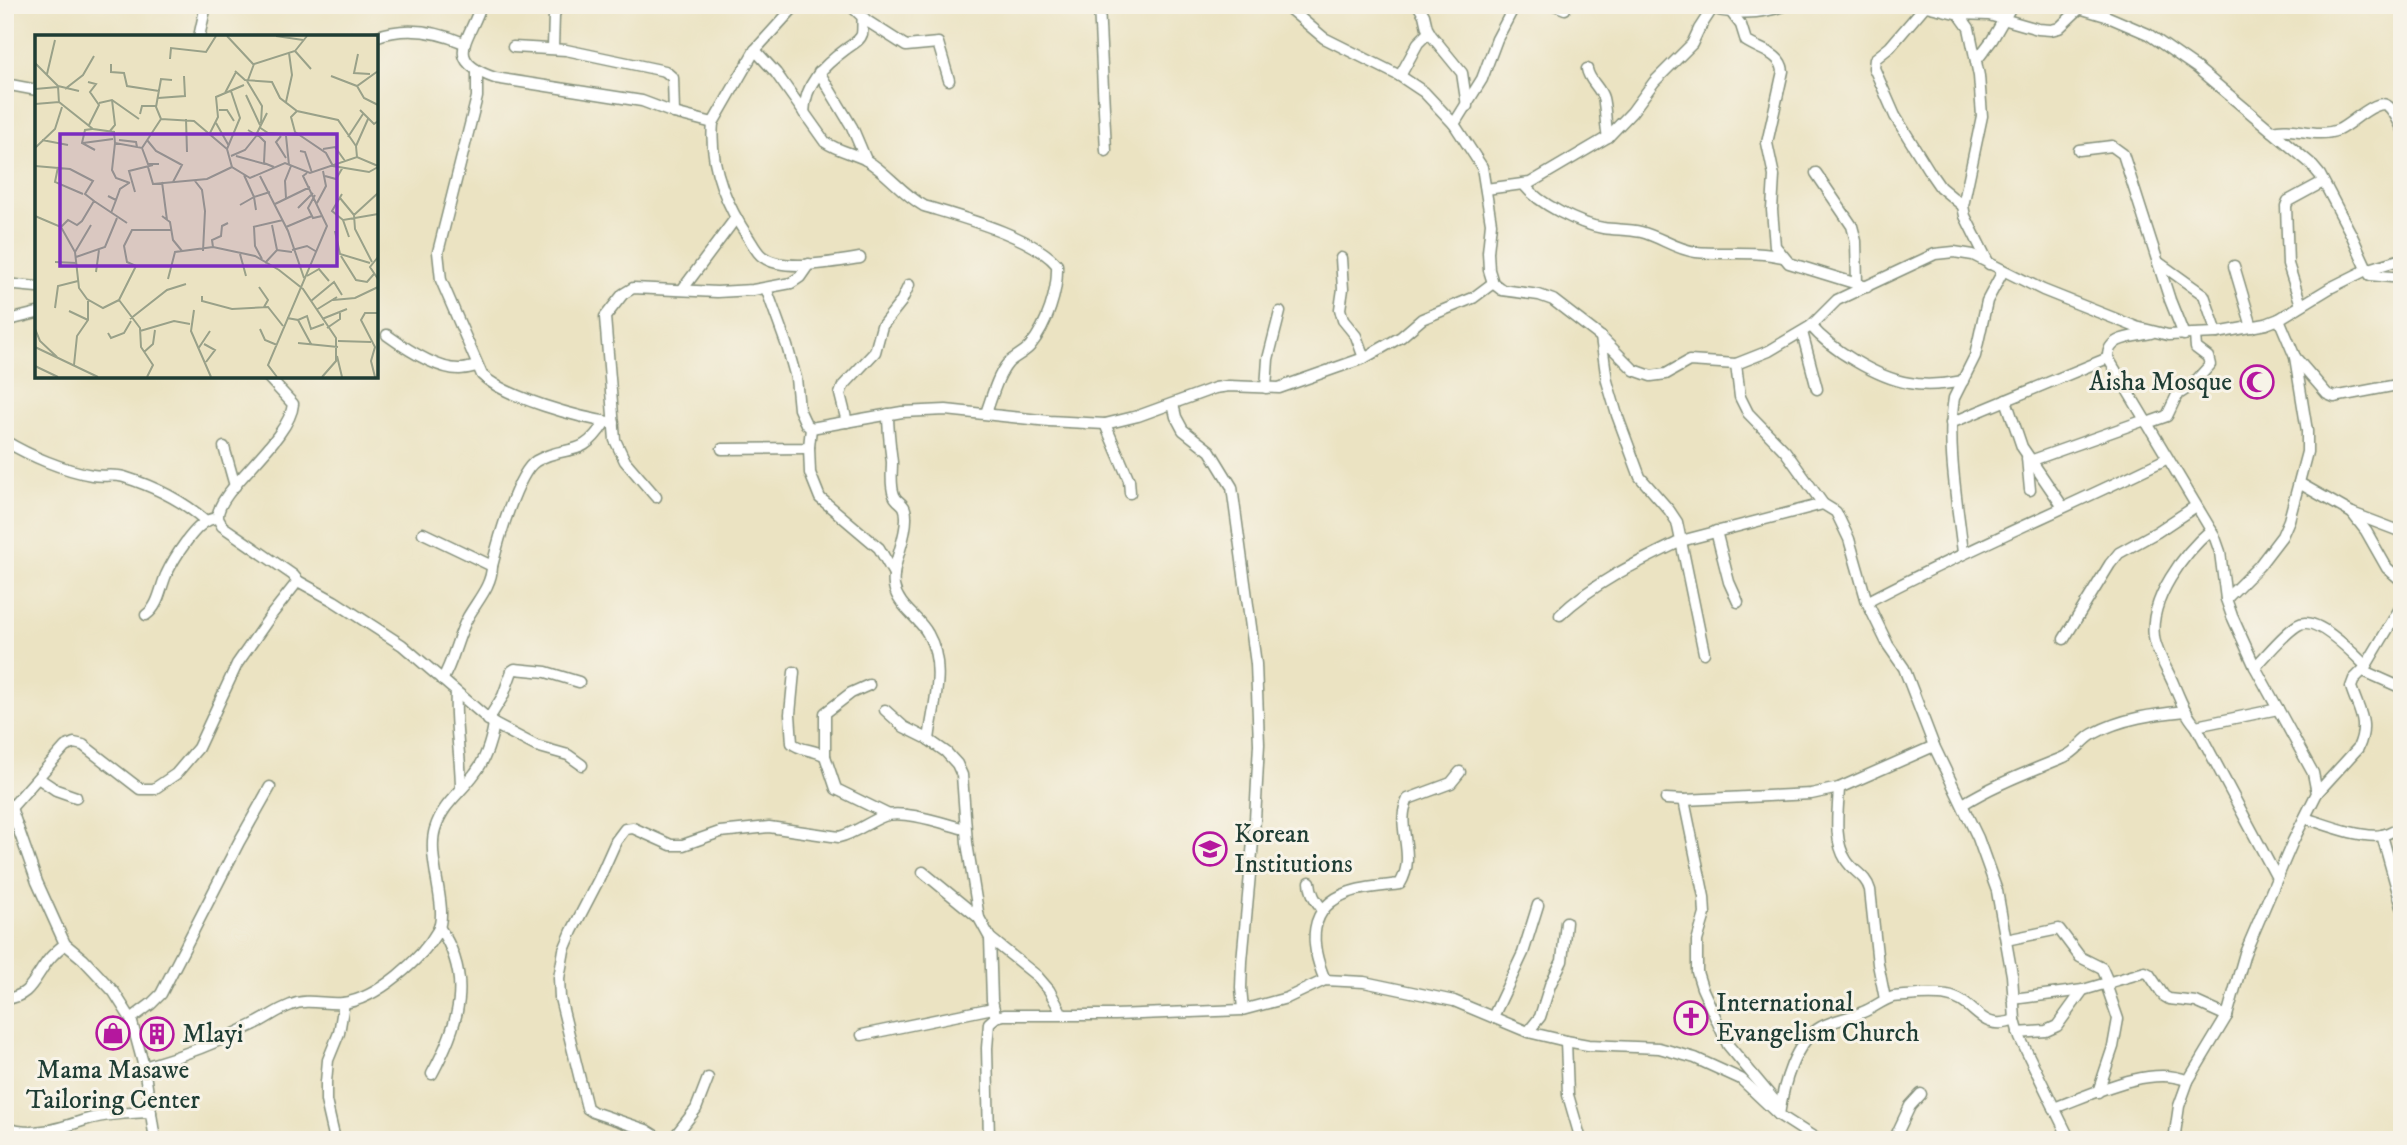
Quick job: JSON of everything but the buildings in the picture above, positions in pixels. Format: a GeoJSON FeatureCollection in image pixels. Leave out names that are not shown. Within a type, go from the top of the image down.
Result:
{"type":"FeatureCollection","features":[{"type":"Feature","properties":{"kind":"street"},"geometry":{"type":"LineString","coordinates":[[199,35],[206,5]]}},
{"type":"Feature","properties":{"kind":"street"},"geometry":{"type":"LineString","coordinates":[[481,5],[464,43],[466,61],[477,72],[495,78],[642,101],[713,123]]}},
{"type":"Feature","properties":{"kind":"street"},"geometry":{"type":"LineString","coordinates":[[553,48],[554,15],[558,5]]}},
{"type":"Feature","properties":{"kind":"street"},"geometry":{"type":"LineString","coordinates":[[796,5],[755,50],[713,123],[712,139],[719,182],[735,219],[762,257],[778,262],[809,264],[860,258]]}},
{"type":"Feature","properties":{"kind":"street"},"geometry":{"type":"LineString","coordinates":[[850,5],[906,46],[938,43],[949,79]]}},
{"type":"Feature","properties":{"kind":"street"},"geometry":{"type":"LineString","coordinates":[[1099,5],[1106,150]]}},
{"type":"Feature","properties":{"kind":"street"},"geometry":{"type":"LineString","coordinates":[[1285,5],[1324,38],[1400,76],[1424,92],[1454,124],[1482,167],[1491,223],[1488,252],[1493,283],[1502,290],[1530,293],[1553,300],[1601,337],[1634,370],[1651,376],[1666,374],[1689,360],[1735,365],[1769,351],[1806,329],[1837,300],[1862,285],[1935,254],[1954,252],[1973,255],[2043,290],[2153,333]]}},
{"type":"Feature","properties":{"kind":"street"},"geometry":{"type":"LineString","coordinates":[[1418,5],[1429,32],[1462,73],[1467,106]]}},
{"type":"Feature","properties":{"kind":"street"},"geometry":{"type":"LineString","coordinates":[[1454,124],[1482,79],[1497,39],[1515,5]]}},
{"type":"Feature","properties":{"kind":"street"},"geometry":{"type":"LineString","coordinates":[[1486,189],[1530,183],[1608,137],[1632,112],[1654,82],[1692,44],[1708,7],[1731,12],[1761,11],[1786,5]]}},
{"type":"Feature","properties":{"kind":"street"},"geometry":{"type":"LineString","coordinates":[[1976,61],[2012,5]]}},
{"type":"Feature","properties":{"kind":"street"},"geometry":{"type":"LineString","coordinates":[[1963,206],[1940,187],[1895,116],[1874,68],[1875,59],[1896,41],[1924,6],[1959,14],[2005,18],[2019,24],[2051,30],[2065,23],[2074,7],[2106,16],[2148,34],[2197,68],[2310,163],[2351,234],[2366,270],[2374,277],[2402,278]]}},
{"type":"Feature","properties":{"kind":"street"},"geometry":{"type":"LineString","coordinates":[[1731,12],[1741,25],[1746,41],[1775,56],[1782,64],[1783,71],[1767,143],[1774,176],[1772,211],[1775,246],[1782,257]]}},
{"type":"Feature","properties":{"kind":"street"},"geometry":{"type":"LineString","coordinates":[[1959,14],[1969,28],[1981,91],[1981,127],[1963,206],[1965,216],[1989,264]]}},
{"type":"Feature","properties":{"kind":"street"},"geometry":{"type":"LineString","coordinates":[[804,113],[807,92],[819,72],[858,40],[862,34],[863,17]]}},
{"type":"Feature","properties":{"kind":"street"},"geometry":{"type":"LineString","coordinates":[[378,36],[391,31],[434,33],[464,43]]}},
{"type":"Feature","properties":{"kind":"street"},"geometry":{"type":"LineString","coordinates":[[1400,76],[1418,43],[1429,32]]}},
{"type":"Feature","properties":{"kind":"street"},"geometry":{"type":"LineString","coordinates":[[513,47],[553,48],[665,71],[673,78],[674,113]]}},
{"type":"Feature","properties":{"kind":"street"},"geometry":{"type":"LineString","coordinates":[[755,50],[776,73],[825,142],[833,148],[866,160],[913,200],[1014,236],[1057,265],[1050,309],[1029,347],[1004,369],[986,413]]}},
{"type":"Feature","properties":{"kind":"street"},"geometry":{"type":"LineString","coordinates":[[1587,69],[1588,76],[1604,100],[1608,137]]}},
{"type":"Feature","properties":{"kind":"street"},"geometry":{"type":"LineString","coordinates":[[477,72],[477,97],[438,252],[441,279],[482,375],[505,391],[609,423]]}},
{"type":"Feature","properties":{"kind":"street"},"geometry":{"type":"LineString","coordinates":[[819,72],[852,127],[866,160]]}},
{"type":"Feature","properties":{"kind":"street"},"geometry":{"type":"LineString","coordinates":[[5,84],[35,90]]}},
{"type":"Feature","properties":{"kind":"street"},"geometry":{"type":"LineString","coordinates":[[2272,131],[2285,129],[2326,133],[2339,130],[2375,106],[2383,104],[2389,106],[2402,128]]}},
{"type":"Feature","properties":{"kind":"street"},"geometry":{"type":"LineString","coordinates":[[2028,458],[2166,416],[2177,395],[2191,386],[2210,365],[2208,357],[2196,348],[2158,262],[2123,154],[2112,146],[2079,149]]}},
{"type":"Feature","properties":{"kind":"street"},"geometry":{"type":"LineString","coordinates":[[1816,173],[1852,226],[1862,285]]}},
{"type":"Feature","properties":{"kind":"street"},"geometry":{"type":"LineString","coordinates":[[2301,305],[2288,264],[2286,206],[2288,201],[2323,182]]}},
{"type":"Feature","properties":{"kind":"street"},"geometry":{"type":"LineString","coordinates":[[1524,185],[1536,198],[1599,228],[1640,232],[1688,251],[1732,255],[1768,254],[1782,257],[1796,266],[1862,285]]}},
{"type":"Feature","properties":{"kind":"street"},"geometry":{"type":"LineString","coordinates":[[682,290],[735,219]]}},
{"type":"Feature","properties":{"kind":"street"},"geometry":{"type":"LineString","coordinates":[[1341,258],[1343,289],[1340,309],[1343,320],[1356,335],[1364,358]]}},
{"type":"Feature","properties":{"kind":"street"},"geometry":{"type":"LineString","coordinates":[[2316,793],[2313,773],[2255,667],[2226,599],[2220,552],[2211,530],[2166,459],[2108,358],[2108,349],[2113,343],[2153,333],[2190,335],[2252,327],[2278,319],[2366,270],[2402,260]]}},
{"type":"Feature","properties":{"kind":"street"},"geometry":{"type":"LineString","coordinates":[[2158,262],[2204,295],[2217,333]]}},
{"type":"Feature","properties":{"kind":"street"},"geometry":{"type":"LineString","coordinates":[[656,497],[619,451],[609,423],[605,317],[623,294],[633,288],[716,292],[766,288],[792,283],[809,264]]}},
{"type":"Feature","properties":{"kind":"street"},"geometry":{"type":"LineString","coordinates":[[2234,265],[2252,327]]}},
{"type":"Feature","properties":{"kind":"street"},"geometry":{"type":"LineString","coordinates":[[1962,554],[1951,423],[1954,397],[1975,356],[1986,301],[2003,271]]}},
{"type":"Feature","properties":{"kind":"street"},"geometry":{"type":"LineString","coordinates":[[766,288],[796,379],[799,410],[811,428],[888,414],[946,410],[1105,424],[1138,416],[1194,394],[1229,386],[1279,388],[1364,358],[1401,337],[1422,319],[1474,298],[1493,283]]}},
{"type":"Feature","properties":{"kind":"street"},"geometry":{"type":"LineString","coordinates":[[5,284],[35,287]]}},
{"type":"Feature","properties":{"kind":"street"},"geometry":{"type":"LineString","coordinates":[[847,422],[840,394],[842,386],[875,352],[882,326],[901,302],[909,285]]}},
{"type":"Feature","properties":{"kind":"street"},"geometry":{"type":"LineString","coordinates":[[1266,388],[1268,359],[1280,312]]}},
{"type":"Feature","properties":{"kind":"street"},"geometry":{"type":"LineString","coordinates":[[5,321],[35,314]]}},
{"type":"Feature","properties":{"kind":"street"},"geometry":{"type":"LineString","coordinates":[[2226,599],[2259,566],[2278,542],[2289,520],[2300,483],[2308,441],[2295,357],[2278,319]]}},
{"type":"Feature","properties":{"kind":"street"},"geometry":{"type":"LineString","coordinates":[[1806,329],[1872,369],[1896,380],[1921,384],[1963,381]]}},
{"type":"Feature","properties":{"kind":"street"},"geometry":{"type":"LineString","coordinates":[[1806,329],[1818,389]]}},
{"type":"Feature","properties":{"kind":"street"},"geometry":{"type":"LineString","coordinates":[[387,335],[403,347],[446,368],[477,366]]}},
{"type":"Feature","properties":{"kind":"street"},"geometry":{"type":"LineString","coordinates":[[1601,337],[1607,381],[1637,470],[1646,486],[1673,516],[1681,541],[1704,653]]}},
{"type":"Feature","properties":{"kind":"street"},"geometry":{"type":"LineString","coordinates":[[2295,357],[2327,394],[2334,397],[2397,385],[2402,376]]}},
{"type":"Feature","properties":{"kind":"street"},"geometry":{"type":"LineString","coordinates":[[1951,423],[2108,358]]}},
{"type":"Feature","properties":{"kind":"street"},"geometry":{"type":"LineString","coordinates":[[1735,365],[1740,397],[1748,413],[1785,451],[1823,504],[1836,512],[1849,539],[1867,602],[1888,645],[1903,668],[1934,746],[1993,876],[2012,975],[2018,1033],[2070,1140]]}},
{"type":"Feature","properties":{"kind":"street"},"geometry":{"type":"LineString","coordinates":[[146,615],[157,601],[173,562],[200,525],[212,519],[218,512],[235,486],[285,425],[293,404],[269,378]]}},
{"type":"Feature","properties":{"kind":"street"},"geometry":{"type":"LineString","coordinates":[[2006,400],[2022,447],[2063,507]]}},
{"type":"Feature","properties":{"kind":"street"},"geometry":{"type":"LineString","coordinates":[[1173,404],[1183,430],[1210,451],[1232,486],[1256,664],[1258,755],[1242,961],[1243,1010]]}},
{"type":"Feature","properties":{"kind":"street"},"geometry":{"type":"LineString","coordinates":[[888,414],[888,444],[894,496],[904,506],[906,516],[903,543],[894,574],[894,588],[906,610],[928,632],[938,667],[938,685],[929,740]]}},
{"type":"Feature","properties":{"kind":"street"},"geometry":{"type":"LineString","coordinates":[[442,680],[450,667],[467,618],[489,582],[508,514],[523,474],[542,458],[583,448],[609,423]]}},
{"type":"Feature","properties":{"kind":"street"},"geometry":{"type":"LineString","coordinates":[[1105,424],[1129,480],[1130,493]]}},
{"type":"Feature","properties":{"kind":"street"},"geometry":{"type":"LineString","coordinates":[[811,428],[810,473],[820,498],[879,548],[894,574]]}},
{"type":"Feature","properties":{"kind":"street"},"geometry":{"type":"LineString","coordinates":[[5,441],[32,455],[76,470],[94,475],[124,477],[151,487],[212,519],[298,581],[384,632],[420,658],[491,722],[537,746],[568,755],[582,765]]}},
{"type":"Feature","properties":{"kind":"street"},"geometry":{"type":"LineString","coordinates":[[224,447],[235,486]]}},
{"type":"Feature","properties":{"kind":"street"},"geometry":{"type":"LineString","coordinates":[[722,449],[809,447]]}},
{"type":"Feature","properties":{"kind":"street"},"geometry":{"type":"LineString","coordinates":[[2028,458],[2030,490]]}},
{"type":"Feature","properties":{"kind":"street"},"geometry":{"type":"LineString","coordinates":[[1867,602],[1962,554],[2166,459]]}},
{"type":"Feature","properties":{"kind":"street"},"geometry":{"type":"LineString","coordinates":[[2300,483],[2351,513],[2402,532]]}},
{"type":"Feature","properties":{"kind":"street"},"geometry":{"type":"LineString","coordinates":[[1560,615],[1573,602],[1603,583],[1681,541],[1823,504]]}},
{"type":"Feature","properties":{"kind":"street"},"geometry":{"type":"LineString","coordinates":[[2064,639],[2119,553],[2196,506]]}},
{"type":"Feature","properties":{"kind":"street"},"geometry":{"type":"LineString","coordinates":[[2351,513],[2371,538],[2387,568],[2402,581]]}},
{"type":"Feature","properties":{"kind":"street"},"geometry":{"type":"LineString","coordinates":[[2211,530],[2195,544],[2163,593],[2153,624],[2154,640],[2186,711],[2277,878]]}},
{"type":"Feature","properties":{"kind":"street"},"geometry":{"type":"LineString","coordinates":[[1716,531],[1729,582],[1738,602]]}},
{"type":"Feature","properties":{"kind":"street"},"geometry":{"type":"LineString","coordinates":[[424,533],[492,566]]}},
{"type":"Feature","properties":{"kind":"street"},"geometry":{"type":"LineString","coordinates":[[155,1140],[144,1067],[131,1019],[114,992],[65,944],[37,883],[8,804],[38,778],[65,747],[74,743],[83,745],[145,791],[154,789],[176,774],[198,748],[237,664],[298,581]]}},
{"type":"Feature","properties":{"kind":"street"},"geometry":{"type":"LineString","coordinates":[[2174,1140],[2179,1106],[2188,1082],[2227,1016],[2245,953],[2316,793],[2361,742],[2363,717],[2351,687],[2402,605]]}},
{"type":"Feature","properties":{"kind":"street"},"geometry":{"type":"LineString","coordinates":[[2255,667],[2298,624],[2308,623],[2315,624],[2352,651],[2366,672],[2402,688]]}},
{"type":"Feature","properties":{"kind":"street"},"geometry":{"type":"LineString","coordinates":[[432,1074],[450,1039],[460,1003],[457,960],[439,927],[439,899],[433,855],[435,832],[447,804],[475,773],[486,753],[491,722],[512,671],[546,672],[579,682]]}},
{"type":"Feature","properties":{"kind":"street"},"geometry":{"type":"LineString","coordinates":[[794,672],[790,714],[792,743],[797,748],[812,749],[825,756]]}},
{"type":"Feature","properties":{"kind":"street"},"geometry":{"type":"LineString","coordinates":[[869,685],[851,693],[825,713],[825,756],[836,789],[887,814],[918,817],[965,829]]}},
{"type":"Feature","properties":{"kind":"street"},"geometry":{"type":"LineString","coordinates":[[456,692],[455,718],[461,789]]}},
{"type":"Feature","properties":{"kind":"street"},"geometry":{"type":"LineString","coordinates":[[2196,726],[2278,709]]}},
{"type":"Feature","properties":{"kind":"street"},"geometry":{"type":"LineString","coordinates":[[885,710],[895,721],[946,752],[957,764],[962,775],[965,829],[979,918],[990,938],[1037,976],[1049,990],[1062,1014]]}},
{"type":"Feature","properties":{"kind":"street"},"geometry":{"type":"LineString","coordinates":[[1962,804],[1987,789],[2076,751],[2090,736],[2108,726],[2152,715],[2186,711]]}},
{"type":"Feature","properties":{"kind":"street"},"geometry":{"type":"LineString","coordinates":[[1666,799],[1811,794],[1839,788],[1934,746]]}},
{"type":"Feature","properties":{"kind":"street"},"geometry":{"type":"LineString","coordinates":[[1325,980],[1316,958],[1314,941],[1314,928],[1323,910],[1328,904],[1351,891],[1400,884],[1408,864],[1402,811],[1408,799],[1451,783],[1460,772]]}},
{"type":"Feature","properties":{"kind":"street"},"geometry":{"type":"LineString","coordinates":[[38,778],[56,790],[76,797]]}},
{"type":"Feature","properties":{"kind":"street"},"geometry":{"type":"LineString","coordinates":[[131,1019],[161,994],[270,787]]}},
{"type":"Feature","properties":{"kind":"street"},"geometry":{"type":"LineString","coordinates":[[1839,788],[1839,844],[1846,861],[1867,880],[1870,890],[1878,964],[1885,999]]}},
{"type":"Feature","properties":{"kind":"street"},"geometry":{"type":"LineString","coordinates":[[1684,800],[1704,897],[1705,914],[1697,941],[1697,972],[1728,1045],[1780,1111]]}},
{"type":"Feature","properties":{"kind":"street"},"geometry":{"type":"LineString","coordinates":[[662,1140],[646,1130],[587,1108],[561,998],[559,978],[564,950],[616,841],[629,827],[671,845],[683,845],[720,832],[769,827],[839,837],[850,835],[887,814]]}},
{"type":"Feature","properties":{"kind":"street"},"geometry":{"type":"LineString","coordinates":[[2305,818],[2343,830],[2382,835],[2402,826]]}},
{"type":"Feature","properties":{"kind":"street"},"geometry":{"type":"LineString","coordinates":[[2382,835],[2402,907]]}},
{"type":"Feature","properties":{"kind":"street"},"geometry":{"type":"LineString","coordinates":[[923,872],[979,918]]}},
{"type":"Feature","properties":{"kind":"street"},"geometry":{"type":"LineString","coordinates":[[1310,882],[1314,899],[1323,910]]}},
{"type":"Feature","properties":{"kind":"street"},"geometry":{"type":"LineString","coordinates":[[1493,1017],[1523,953],[1538,905]]}},
{"type":"Feature","properties":{"kind":"street"},"geometry":{"type":"LineString","coordinates":[[1528,1032],[1539,1017],[1562,961],[1566,922]]}},
{"type":"Feature","properties":{"kind":"street"},"geometry":{"type":"LineString","coordinates":[[144,1067],[209,1045],[290,1005],[309,1002],[344,1003],[368,995],[393,980],[439,927]]}},
{"type":"Feature","properties":{"kind":"street"},"geometry":{"type":"LineString","coordinates":[[2006,940],[2059,929],[2080,957],[2102,968],[2118,1019],[2098,1092]]}},
{"type":"Feature","properties":{"kind":"street"},"geometry":{"type":"LineString","coordinates":[[989,1140],[987,1048],[989,1023],[995,1013],[990,938]]}},
{"type":"Feature","properties":{"kind":"street"},"geometry":{"type":"LineString","coordinates":[[5,999],[18,998],[26,992],[49,960],[65,944]]}},
{"type":"Feature","properties":{"kind":"street"},"geometry":{"type":"LineString","coordinates":[[2013,999],[2083,990],[2145,972],[2169,999],[2196,1002],[2227,1016]]}},
{"type":"Feature","properties":{"kind":"street"},"geometry":{"type":"LineString","coordinates":[[862,1035],[995,1013],[1115,1015],[1243,1010],[1287,998],[1325,980],[1364,982],[1471,1006],[1528,1032],[1566,1041],[1588,1045],[1659,1048],[1695,1058],[1741,1080],[1818,1140]]}},
{"type":"Feature","properties":{"kind":"street"},"geometry":{"type":"LineString","coordinates":[[2018,1033],[2052,1029],[2083,990]]}},
{"type":"Feature","properties":{"kind":"street"},"geometry":{"type":"LineString","coordinates":[[1780,1111],[1788,1077],[1804,1043],[1820,1027],[1866,1011],[1885,999],[1893,996],[1947,996],[1960,1000],[1981,1018],[1993,1024],[2015,1020]]}},
{"type":"Feature","properties":{"kind":"street"},"geometry":{"type":"LineString","coordinates":[[335,1140],[326,1101],[326,1082],[328,1060],[339,1033],[344,1003]]}},
{"type":"Feature","properties":{"kind":"street"},"geometry":{"type":"LineString","coordinates":[[1566,1041],[1568,1095],[1581,1140]]}},
{"type":"Feature","properties":{"kind":"street"},"geometry":{"type":"LineString","coordinates":[[2054,1108],[2148,1077],[2170,1076],[2188,1082]]}},
{"type":"Feature","properties":{"kind":"street"},"geometry":{"type":"LineString","coordinates":[[672,1140],[696,1109],[708,1078]]}},
{"type":"Feature","properties":{"kind":"street"},"geometry":{"type":"LineString","coordinates":[[1894,1140],[1910,1106],[1921,1094]]}},
{"type":"Feature","properties":{"kind":"street"},"geometry":{"type":"LineString","coordinates":[[5,1128],[31,1133],[73,1126],[105,1116],[151,1112]]}},
{"type":"Feature","properties":{"kind":"place","name":"Aisha Mosque"},"geometry":{"type":"Point","coordinates":[2257,382]}},
{"type":"Feature","properties":{"kind":"place","name":"Korean Institutions"},"geometry":{"type":"Point","coordinates":[1210,849]}},
{"type":"Feature","properties":{"kind":"place","name":"International Evangelism Church"},"geometry":{"type":"Point","coordinates":[1691,1018]}},
{"type":"Feature","properties":{"kind":"place","name":"Mama Masawe Tailoring Center"},"geometry":{"type":"Point","coordinates":[113,1033]}},
{"type":"Feature","properties":{"kind":"place","name":"Mlayi"},"geometry":{"type":"Point","coordinates":[157,1034]}}]}
